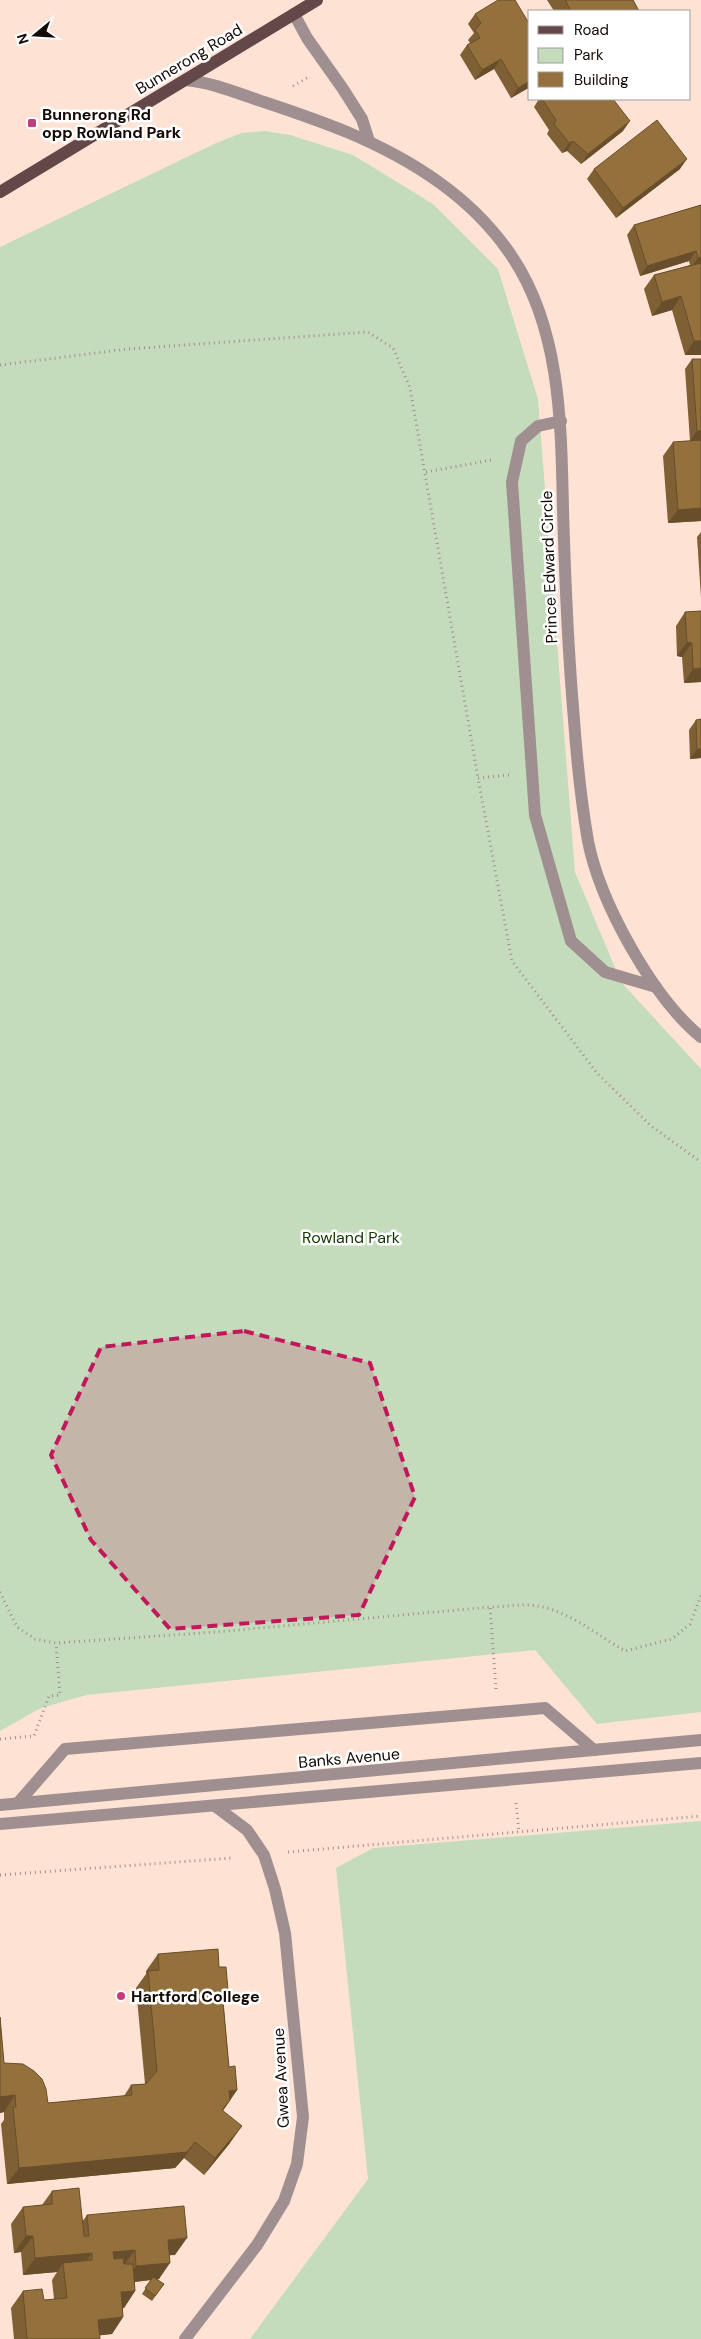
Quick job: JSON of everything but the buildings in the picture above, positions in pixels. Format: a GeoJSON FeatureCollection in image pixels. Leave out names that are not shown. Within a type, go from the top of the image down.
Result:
{"type":"FeatureCollection","features":[{"type":"Feature","properties":{"kind":"main road","name":"Bunnerong Road"},"geometry":{"type":"LineString","coordinates":[[0,192],[317,0]]}},
{"type":"Feature","properties":{"kind":"street"},"geometry":{"type":"LineString","coordinates":[[294,14],[307,38],[344,89],[362,119],[369,141]]}},
{"type":"Feature","properties":{"kind":"street","name":"Prince Edward Circle"},"geometry":{"type":"LineString","coordinates":[[186,80],[209,82],[229,88],[324,122],[369,141],[419,168],[459,197],[488,225],[513,258],[532,294],[548,341],[561,421],[564,564],[572,690],[579,775],[589,843],[607,898],[627,942],[656,987],[701,1037]]}},
{"type":"Feature","properties":{"kind":"street"},"geometry":{"type":"LineString","coordinates":[[561,421],[538,426],[521,441],[512,482],[535,815],[570,941],[605,972],[656,987]]}},
{"type":"Feature","properties":{"kind":"street"},"geometry":{"type":"LineString","coordinates":[[18,1803],[65,1749],[545,1708],[594,1750]]}},
{"type":"Feature","properties":{"kind":"street","name":"Banks Avenue"},"geometry":{"type":"LineString","coordinates":[[0,1805],[701,1740]]}},
{"type":"Feature","properties":{"kind":"street"},"geometry":{"type":"LineString","coordinates":[[0,1824],[701,1763]]}},
{"type":"Feature","properties":{"kind":"street","name":"Gwea Avenue"},"geometry":{"type":"LineString","coordinates":[[185,2339],[257,2245],[284,2201],[297,2164],[303,2117],[285,1933],[275,1889],[264,1855],[247,1830],[215,1806]]}},
{"type":"Feature","properties":{"kind":"path"},"geometry":{"type":"LineString","coordinates":[[292,87],[314,74]]}},
{"type":"Feature","properties":{"kind":"path"},"geometry":{"type":"LineString","coordinates":[[0,366],[128,349],[368,332],[393,348],[410,388],[512,961],[596,1073],[651,1126],[701,1162]]}},
{"type":"Feature","properties":{"kind":"path"},"geometry":{"type":"LineString","coordinates":[[426,472],[518,455]]}},
{"type":"Feature","properties":{"kind":"path"},"geometry":{"type":"LineString","coordinates":[[478,778],[532,773]]}},
{"type":"Feature","properties":{"kind":"path"},"geometry":{"type":"LineString","coordinates":[[0,1592],[17,1627],[35,1639],[56,1643],[216,1632],[526,1605],[570,1617],[625,1651],[672,1639],[690,1624],[701,1594]]}},
{"type":"Feature","properties":{"kind":"path"},"geometry":{"type":"LineString","coordinates":[[490,1607],[497,1712]]}},
{"type":"Feature","properties":{"kind":"path"},"geometry":{"type":"LineString","coordinates":[[0,1739],[34,1736],[49,1696],[60,1695],[56,1643]]}},
{"type":"Feature","properties":{"kind":"path"},"geometry":{"type":"LineString","coordinates":[[514,1780],[519,1832]]}},
{"type":"Feature","properties":{"kind":"path"},"geometry":{"type":"LineString","coordinates":[[283,1852],[701,1816]]}},
{"type":"Feature","properties":{"kind":"path"},"geometry":{"type":"LineString","coordinates":[[0,1875],[232,1858]]}},
{"type":"Feature","properties":{"kind":"highlighted area"},"geometry":{"type":"Polygon","coordinates":[[[244,1331],[370,1363],[415,1497],[359,1615],[170,1629],[91,1540],[51,1455],[101,1347],[244,1331]]]}},
{"type":"Feature","properties":{"kind":"green space","name":"Rowland Park"},"geometry":{"type":"Polygon","coordinates":[[[265,131],[290,135],[353,155],[433,204],[498,269],[538,399],[575,872],[621,982],[701,1069],[701,1712],[597,1724],[535,1650],[87,1695],[41,1708],[0,1731],[0,247],[216,143],[242,133],[265,131]]]}},
{"type":"Feature","properties":{"kind":"green space"},"geometry":{"type":"Polygon","coordinates":[[[701,1821],[701,2339],[250,2339],[368,2179],[336,1868],[373,1848],[701,1821]]]}},
{"type":"Feature","properties":{"kind":"place","name":"Bunnerong Rd opp Rowland Park"},"geometry":{"type":"Point","coordinates":[32,123]}},
{"type":"Feature","properties":{"kind":"place","name":"Hartford College"},"geometry":{"type":"Point","coordinates":[121,1996]}}]}
